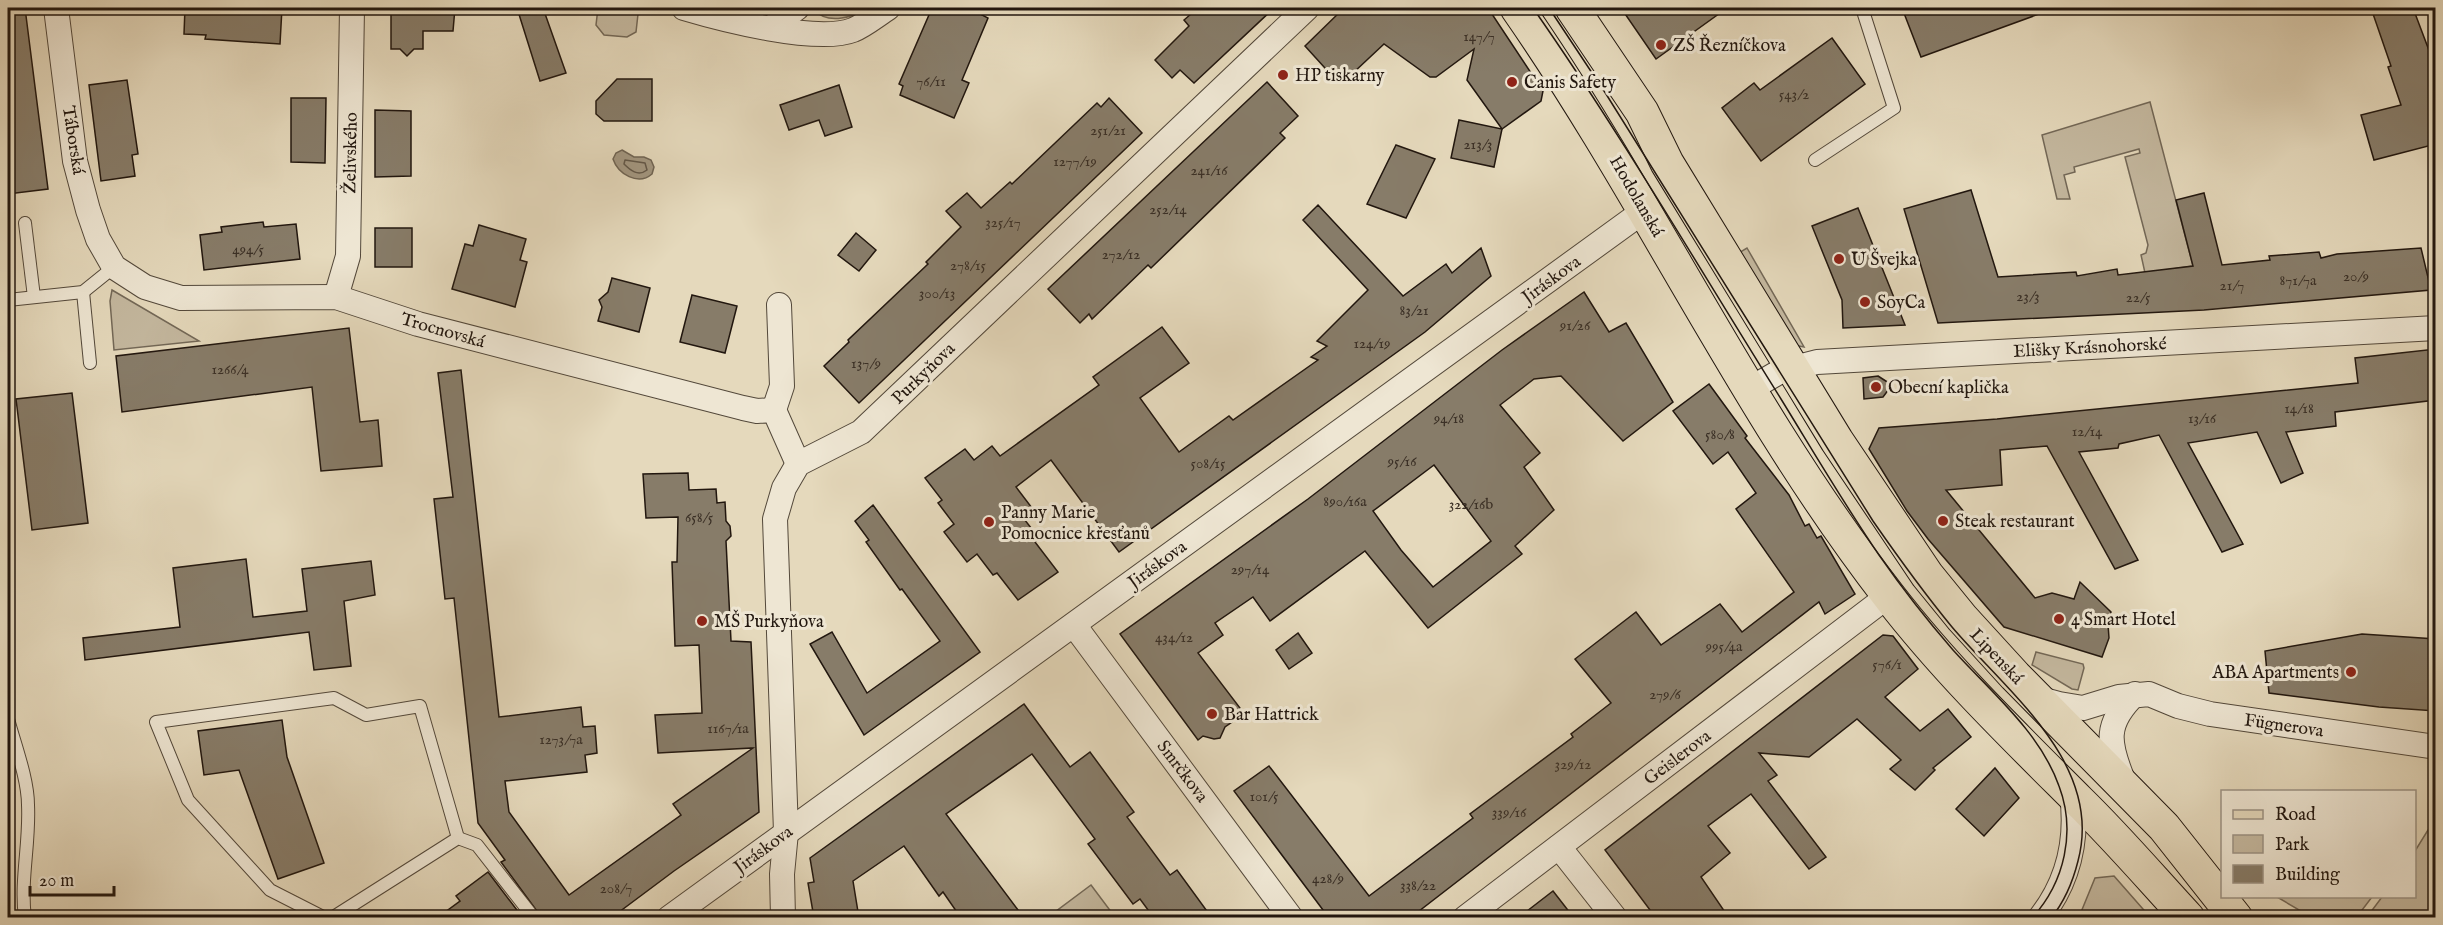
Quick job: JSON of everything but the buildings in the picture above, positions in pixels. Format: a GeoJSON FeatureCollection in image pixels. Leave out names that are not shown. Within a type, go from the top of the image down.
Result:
{"type":"FeatureCollection","features":[{"type":"Feature","properties":{"kind":"main road","name":"Hodolanská"},"geometry":{"type":"LineString","coordinates":[[1517,8],[1553,59],[1750,389]]}},
{"type":"Feature","properties":{"kind":"main road","name":"Lipenská"},"geometry":{"type":"LineString","coordinates":[[1572,8],[1642,112],[1667,163],[1844,450],[1928,575],[1962,618],[2164,827],[2221,896]]}},
{"type":"Feature","properties":{"kind":"main road"},"geometry":{"type":"LineString","coordinates":[[1750,389],[1803,474],[1888,596],[1969,690],[2188,918]]}},
{"type":"Feature","properties":{"kind":"main road","name":"Lipenská"},"geometry":{"type":"LineString","coordinates":[[2223,898],[2238,916]]}},
{"type":"Feature","properties":{"kind":"street","name":"Táborská"},"geometry":{"type":"LineString","coordinates":[[56,8],[75,161],[98,239],[114,267]]}},
{"type":"Feature","properties":{"kind":"street","name":"Želivského"},"geometry":{"type":"LineString","coordinates":[[336,297],[348,256],[352,8]]}},
{"type":"Feature","properties":{"kind":"street"},"geometry":{"type":"LineString","coordinates":[[684,8],[798,33],[825,34],[852,30],[888,8]]}},
{"type":"Feature","properties":{"kind":"street"},"geometry":{"type":"LineString","coordinates":[[772,27],[797,8]]}},
{"type":"Feature","properties":{"kind":"street","name":"Purkyňova"},"geometry":{"type":"LineString","coordinates":[[798,464],[861,432],[1307,8]]}},
{"type":"Feature","properties":{"kind":"street","name":"Jiráskova"},"geometry":{"type":"LineString","coordinates":[[669,918],[1645,210]]}},
{"type":"Feature","properties":{"kind":"street","name":"Trocnovská"},"geometry":{"type":"LineString","coordinates":[[114,267],[145,287],[181,298],[336,297],[418,324],[731,405],[757,411],[774,410]]}},
{"type":"Feature","properties":{"kind":"street"},"geometry":{"type":"LineString","coordinates":[[779,305],[782,382],[774,410],[798,464],[778,503],[775,519],[786,832],[782,874],[783,918]]}},
{"type":"Feature","properties":{"kind":"street","name":"Elišky Krásnohorské"},"geometry":{"type":"LineString","coordinates":[[1750,389],[1793,367],[1817,362],[2436,328]]}},
{"type":"Feature","properties":{"kind":"street","name":"Geislerova"},"geometry":{"type":"LineString","coordinates":[[1465,918],[1888,596]]}},
{"type":"Feature","properties":{"kind":"street","name":"Smrčkova"},"geometry":{"type":"LineString","coordinates":[[1074,625],[1291,918]]}},
{"type":"Feature","properties":{"kind":"street"},"geometry":{"type":"LineString","coordinates":[[2125,785],[2115,761],[2110,736],[2117,714],[2135,694]]}},
{"type":"Feature","properties":{"kind":"street","name":"Fügnerova"},"geometry":{"type":"LineString","coordinates":[[2037,698],[2083,708],[2135,694],[2149,694],[2178,706],[2210,714],[2436,747]]}},
{"type":"Feature","properties":{"kind":"street"},"geometry":{"type":"LineString","coordinates":[[2040,918],[2064,879],[2070,858],[2074,837],[2072,795]]}},
{"type":"Feature","properties":{"kind":"street"},"geometry":{"type":"LineString","coordinates":[[1559,847],[1615,918]]}},
{"type":"Feature","properties":{"kind":"lane"},"geometry":{"type":"LineString","coordinates":[[1815,160],[1894,108],[1862,8]]}},
{"type":"Feature","properties":{"kind":"lane"},"geometry":{"type":"LineString","coordinates":[[25,223],[34,297]]}},
{"type":"Feature","properties":{"kind":"lane"},"geometry":{"type":"LineString","coordinates":[[8,300],[83,292],[114,267]]}},
{"type":"Feature","properties":{"kind":"lane"},"geometry":{"type":"LineString","coordinates":[[83,292],[90,363]]}},
{"type":"Feature","properties":{"kind":"lane"},"geometry":{"type":"LineString","coordinates":[[325,918],[270,890],[188,800],[156,722],[334,698],[366,715],[420,706],[458,838]]}},
{"type":"Feature","properties":{"kind":"lane"},"geometry":{"type":"LineString","coordinates":[[8,719],[28,803],[28,850],[23,895],[25,918]]}},
{"type":"Feature","properties":{"kind":"lane"},"geometry":{"type":"LineString","coordinates":[[332,918],[458,838]]}},
{"type":"Feature","properties":{"kind":"lane"},"geometry":{"type":"LineString","coordinates":[[458,838],[477,845],[534,918]]}},
{"type":"Feature","properties":{"kind":"green space"},"geometry":{"type":"Polygon","coordinates":[[[598,8],[633,8],[638,14],[636,32],[627,37],[604,35],[596,25],[598,8]]]}},
{"type":"Feature","properties":{"kind":"green space"},"geometry":{"type":"Polygon","coordinates":[[[815,8],[871,8],[834,19],[820,15],[814,10],[815,8]]]}},
{"type":"Feature","properties":{"kind":"green space"},"geometry":{"type":"Polygon","coordinates":[[[2150,102],[2193,266],[2145,273],[2141,255],[2146,253],[2148,245],[2125,157],[2140,153],[2139,149],[2074,167],[2075,172],[2064,175],[2070,199],[2057,199],[2042,135],[2150,102]]]}},
{"type":"Feature","properties":{"kind":"green space"},"geometry":{"type":"Polygon","coordinates":[[[1747,248],[1804,347],[1794,345],[1732,257],[1747,248]]]}},
{"type":"Feature","properties":{"kind":"green space"},"geometry":{"type":"Polygon","coordinates":[[[112,290],[199,341],[114,350],[110,301],[112,290]]]}},
{"type":"Feature","properties":{"kind":"green space"},"geometry":{"type":"Polygon","coordinates":[[[2036,652],[2083,664],[2078,690],[2072,689],[2032,665],[2036,652]]]}},
{"type":"Feature","properties":{"kind":"green space"},"geometry":{"type":"Polygon","coordinates":[[[2435,829],[2435,911],[2421,917],[2367,917],[2381,898],[2416,898],[2416,849],[2428,830],[2435,829]]]}},
{"type":"Feature","properties":{"kind":"green space"},"geometry":{"type":"Polygon","coordinates":[[[2114,876],[2150,917],[2079,917],[2095,878],[2114,876]]]}},
{"type":"Feature","properties":{"kind":"green space"},"geometry":{"type":"Polygon","coordinates":[[[1091,885],[1115,917],[1059,917],[1055,912],[1091,885]]]}},
{"type":"Feature","properties":{"kind":"green space"},"geometry":{"type":"Polygon","coordinates":[[[2279,898],[2371,898],[2356,918],[2311,917],[2279,898]]]}},
{"type":"Feature","properties":{"kind":"water"},"geometry":{"type":"Polygon","coordinates":[[[622,150],[634,157],[651,160],[654,167],[652,174],[641,179],[624,174],[613,159],[616,153],[622,150]]]}},
{"type":"Feature","properties":{"kind":"tram line"},"geometry":{"type":"LineString","coordinates":[[1533,8],[1629,153],[1879,555],[1943,639],[2027,730],[2051,766],[2064,803],[2067,838],[2060,872],[2053,889],[2032,918]]}},
{"type":"Feature","properties":{"kind":"tram line"},"geometry":{"type":"LineString","coordinates":[[1549,8],[1606,94],[1873,521],[1911,575],[1952,627],[2023,704],[2064,761],[2077,793],[2082,826],[2074,876],[2051,918]]}},
{"type":"Feature","properties":{"kind":"place","name":"ZŠ Řezníčkova"},"geometry":{"type":"Point","coordinates":[1661,45]}},
{"type":"Feature","properties":{"kind":"place","name":"HP tiskarny"},"geometry":{"type":"Point","coordinates":[1283,75]}},
{"type":"Feature","properties":{"kind":"place","name":"Canis Safety"},"geometry":{"type":"Point","coordinates":[1512,82]}},
{"type":"Feature","properties":{"kind":"place","name":"U Švejka"},"geometry":{"type":"Point","coordinates":[1839,259]}},
{"type":"Feature","properties":{"kind":"place","name":"SoyCa"},"geometry":{"type":"Point","coordinates":[1865,302]}},
{"type":"Feature","properties":{"kind":"place","name":"Obecní kaplička"},"geometry":{"type":"Point","coordinates":[1876,387]}},
{"type":"Feature","properties":{"kind":"place","name":"Steak restaurant"},"geometry":{"type":"Point","coordinates":[1943,521]}},
{"type":"Feature","properties":{"kind":"place","name":"Panny Marie Pomocnice křesťanů"},"geometry":{"type":"Point","coordinates":[989,522]}},
{"type":"Feature","properties":{"kind":"place","name":"4 Smart Hotel"},"geometry":{"type":"Point","coordinates":[2059,619]}},
{"type":"Feature","properties":{"kind":"place","name":"MŠ Purkyňova"},"geometry":{"type":"Point","coordinates":[702,621]}},
{"type":"Feature","properties":{"kind":"place","name":"ABA Apartments"},"geometry":{"type":"Point","coordinates":[2351,672]}},
{"type":"Feature","properties":{"kind":"place","name":"Bar Hattrick"},"geometry":{"type":"Point","coordinates":[1212,714]}}]}
